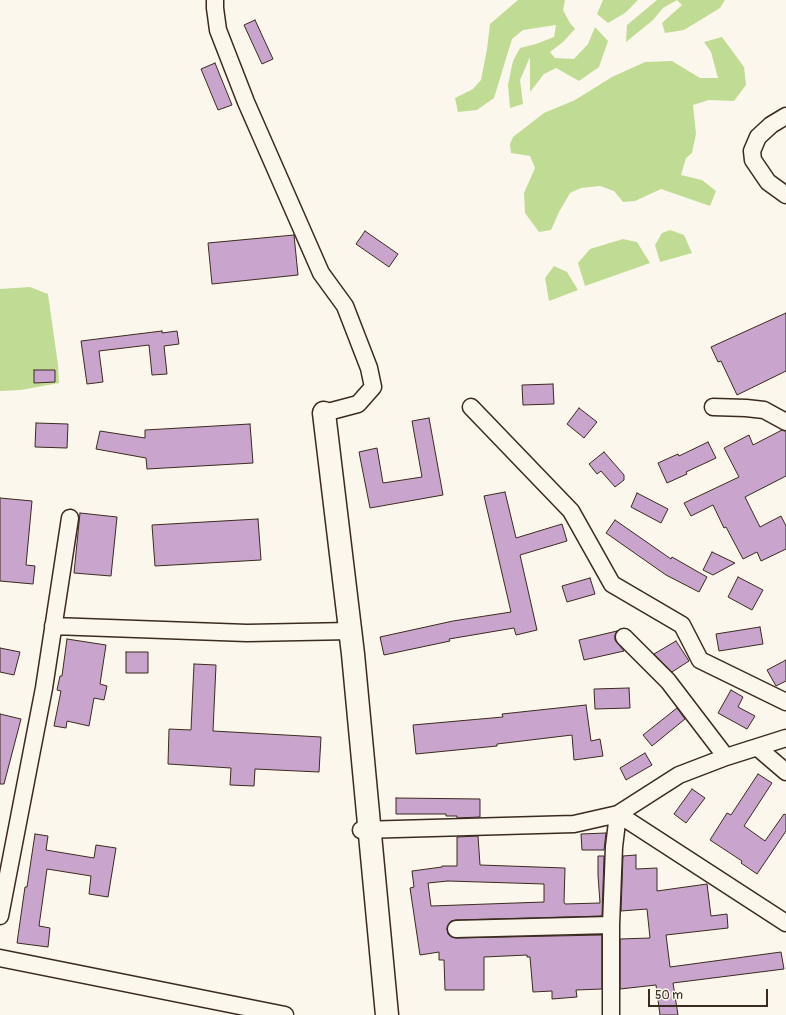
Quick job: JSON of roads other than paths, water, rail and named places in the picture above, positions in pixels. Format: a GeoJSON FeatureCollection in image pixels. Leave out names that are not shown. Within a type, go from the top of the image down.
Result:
{"type":"FeatureCollection","features":[{"type":"Feature","properties":{"kind":"main road"},"geometry":{"type":"LineString","coordinates":[[324,413],[350,631],[387,1015]]}},
{"type":"Feature","properties":{"kind":"street"},"geometry":{"type":"LineString","coordinates":[[215,0],[218,30],[246,102],[321,273],[345,306],[369,368],[373,387],[358,404],[324,413]]}},
{"type":"Feature","properties":{"kind":"street"},"geometry":{"type":"LineString","coordinates":[[786,116],[771,125],[758,137],[752,151],[754,160],[768,182],[786,195]]}},
{"type":"Feature","properties":{"kind":"street"},"geometry":{"type":"LineString","coordinates":[[471,407],[571,511],[612,584],[682,625],[700,660],[786,702]]}},
{"type":"Feature","properties":{"kind":"street"},"geometry":{"type":"LineString","coordinates":[[713,407],[764,410],[780,417],[786,422]]}},
{"type":"Feature","properties":{"kind":"street"},"geometry":{"type":"LineString","coordinates":[[0,916],[44,688],[70,518]]}},
{"type":"Feature","properties":{"kind":"street"},"geometry":{"type":"LineString","coordinates":[[54,626],[247,632],[350,631]]}},
{"type":"Feature","properties":{"kind":"street"},"geometry":{"type":"LineString","coordinates":[[624,638],[668,681],[726,756]]}},
{"type":"Feature","properties":{"kind":"street"},"geometry":{"type":"LineString","coordinates":[[361,830],[574,824],[618,814],[680,775],[726,756],[758,748],[786,738]]}},
{"type":"Feature","properties":{"kind":"street"},"geometry":{"type":"LineString","coordinates":[[758,748],[786,772]]}},
{"type":"Feature","properties":{"kind":"street"},"geometry":{"type":"LineString","coordinates":[[618,814],[786,923]]}},
{"type":"Feature","properties":{"kind":"street"},"geometry":{"type":"LineString","coordinates":[[611,1015],[610,925],[614,847],[618,814]]}},
{"type":"Feature","properties":{"kind":"street"},"geometry":{"type":"LineString","coordinates":[[456,929],[610,925]]}},
{"type":"Feature","properties":{"kind":"street"},"geometry":{"type":"LineString","coordinates":[[0,958],[285,1015]]}}]}
